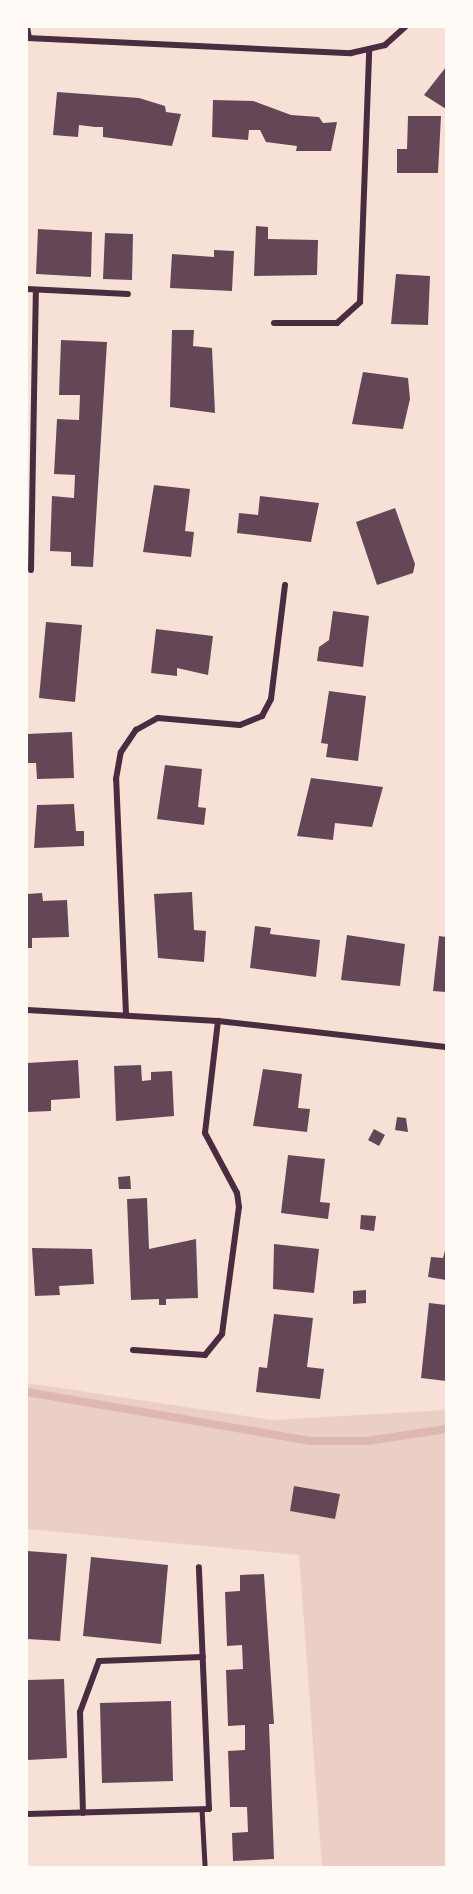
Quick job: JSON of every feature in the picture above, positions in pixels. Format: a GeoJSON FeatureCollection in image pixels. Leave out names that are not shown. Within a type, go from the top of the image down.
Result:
{"type":"FeatureCollection","features":[{"type":"Feature","properties":{"kind":"street"},"geometry":{"type":"LineString","coordinates":[[27,27],[28,38],[369,51],[405,27]]}},
{"type":"Feature","properties":{"kind":"street"},"geometry":{"type":"LineString","coordinates":[[274,323],[337,323],[360,302],[369,51]]}},
{"type":"Feature","properties":{"kind":"street"},"geometry":{"type":"LineString","coordinates":[[27,289],[128,294]]}},
{"type":"Feature","properties":{"kind":"street"},"geometry":{"type":"LineString","coordinates":[[31,570],[36,290]]}},
{"type":"Feature","properties":{"kind":"street"},"geometry":{"type":"LineString","coordinates":[[126,1014],[116,779],[121,752],[136,730],[158,718],[240,725],[262,716],[271,699],[285,585]]}},
{"type":"Feature","properties":{"kind":"street"},"geometry":{"type":"LineString","coordinates":[[27,1010],[218,1021],[446,1047]]}},
{"type":"Feature","properties":{"kind":"street"},"geometry":{"type":"LineString","coordinates":[[133,1350],[205,1355],[222,1334],[239,1207],[237,1193],[205,1133],[218,1021]]}},
{"type":"Feature","properties":{"kind":"street"},"geometry":{"type":"LineString","coordinates":[[27,1814],[206,1809],[199,1568]]}},
{"type":"Feature","properties":{"kind":"street"},"geometry":{"type":"LineString","coordinates":[[83,1812],[80,1712],[99,1661],[203,1657]]}},
{"type":"Feature","properties":{"kind":"lane"},"geometry":{"type":"LineString","coordinates":[[205,1865],[206,1809]]}},
{"type":"Feature","properties":{"kind":"shaded area"},"geometry":{"type":"Polygon","coordinates":[[[27,1383],[273,1420],[446,1410],[446,1867],[322,1867],[299,1555],[27,1529],[27,1383]]]}},
{"type":"Feature","properties":{"kind":"building"},"geometry":{"type":"Polygon","coordinates":[[[446,67],[446,109],[424,95],[446,67]]]}},
{"type":"Feature","properties":{"kind":"building"},"geometry":{"type":"Polygon","coordinates":[[[57,92],[139,98],[165,106],[166,112],[181,114],[172,146],[103,137],[103,127],[79,125],[78,137],[53,135],[57,92]]]}},
{"type":"Feature","properties":{"kind":"building"},"geometry":{"type":"Polygon","coordinates":[[[213,100],[253,101],[291,115],[319,117],[323,123],[337,122],[331,151],[296,151],[297,146],[266,142],[260,130],[249,130],[248,140],[212,137],[213,100]]]}},
{"type":"Feature","properties":{"kind":"building"},"geometry":{"type":"Polygon","coordinates":[[[408,116],[441,116],[438,173],[397,173],[397,149],[407,149],[408,116]]]}},
{"type":"Feature","properties":{"kind":"building"},"geometry":{"type":"Polygon","coordinates":[[[256,226],[268,227],[268,239],[318,240],[317,275],[254,276],[256,226]]]}},
{"type":"Feature","properties":{"kind":"building"},"geometry":{"type":"Polygon","coordinates":[[[38,229],[92,232],[91,277],[36,274],[38,229]]]}},
{"type":"Feature","properties":{"kind":"building"},"geometry":{"type":"Polygon","coordinates":[[[105,233],[133,234],[132,280],[103,279],[105,233]]]}},
{"type":"Feature","properties":{"kind":"building"},"geometry":{"type":"Polygon","coordinates":[[[214,250],[234,251],[232,291],[170,288],[172,254],[214,257],[214,250]]]}},
{"type":"Feature","properties":{"kind":"building"},"geometry":{"type":"Polygon","coordinates":[[[396,274],[430,276],[428,325],[391,324],[396,274]]]}},
{"type":"Feature","properties":{"kind":"building"},"geometry":{"type":"Polygon","coordinates":[[[172,330],[194,330],[193,346],[212,348],[215,413],[170,407],[172,330]]]}},
{"type":"Feature","properties":{"kind":"building"},"geometry":{"type":"Polygon","coordinates":[[[61,340],[107,342],[93,567],[71,566],[71,552],[50,551],[52,496],[74,498],[75,475],[54,474],[57,419],[79,420],[80,395],[59,395],[61,340]]]}},
{"type":"Feature","properties":{"kind":"building"},"geometry":{"type":"Polygon","coordinates":[[[363,372],[408,378],[410,399],[403,429],[352,424],[363,372]]]}},
{"type":"Feature","properties":{"kind":"building"},"geometry":{"type":"Polygon","coordinates":[[[154,485],[190,489],[185,531],[194,532],[191,557],[143,552],[154,485]]]}},
{"type":"Feature","properties":{"kind":"building"},"geometry":{"type":"Polygon","coordinates":[[[260,496],[319,503],[311,542],[237,533],[239,513],[258,515],[260,496]]]}},
{"type":"Feature","properties":{"kind":"building"},"geometry":{"type":"Polygon","coordinates":[[[395,508],[415,564],[413,573],[377,585],[356,522],[395,508]]]}},
{"type":"Feature","properties":{"kind":"building"},"geometry":{"type":"Polygon","coordinates":[[[333,611],[369,616],[363,667],[317,661],[319,647],[329,640],[333,611]]]}},
{"type":"Feature","properties":{"kind":"building"},"geometry":{"type":"Polygon","coordinates":[[[46,622],[82,625],[75,702],[39,698],[46,622]]]}},
{"type":"Feature","properties":{"kind":"building"},"geometry":{"type":"Polygon","coordinates":[[[156,629],[213,636],[208,675],[177,668],[177,676],[151,673],[156,629]]]}},
{"type":"Feature","properties":{"kind":"building"},"geometry":{"type":"Polygon","coordinates":[[[329,691],[366,696],[358,761],[326,757],[328,744],[321,743],[329,691]]]}},
{"type":"Feature","properties":{"kind":"building"},"geometry":{"type":"Polygon","coordinates":[[[72,732],[74,778],[37,779],[36,763],[27,763],[27,734],[72,732]]]}},
{"type":"Feature","properties":{"kind":"building"},"geometry":{"type":"Polygon","coordinates":[[[165,765],[202,769],[198,807],[206,808],[204,825],[157,819],[165,765]]]}},
{"type":"Feature","properties":{"kind":"building"},"geometry":{"type":"Polygon","coordinates":[[[311,778],[383,787],[372,827],[335,823],[333,840],[297,836],[311,778]]]}},
{"type":"Feature","properties":{"kind":"building"},"geometry":{"type":"Polygon","coordinates":[[[74,804],[76,831],[84,831],[84,846],[34,848],[37,805],[74,804]]]}},
{"type":"Feature","properties":{"kind":"building"},"geometry":{"type":"Polygon","coordinates":[[[192,892],[194,930],[206,931],[204,962],[158,958],[154,894],[192,892]]]}},
{"type":"Feature","properties":{"kind":"building"},"geometry":{"type":"Polygon","coordinates":[[[42,893],[43,901],[67,900],[69,937],[32,938],[32,948],[27,948],[27,894],[42,893]]]}},
{"type":"Feature","properties":{"kind":"building"},"geometry":{"type":"Polygon","coordinates":[[[255,926],[271,928],[270,934],[320,940],[316,977],[250,968],[255,926]]]}},
{"type":"Feature","properties":{"kind":"building"},"geometry":{"type":"Polygon","coordinates":[[[347,935],[405,944],[400,986],[341,980],[347,935]]]}},
{"type":"Feature","properties":{"kind":"building"},"geometry":{"type":"Polygon","coordinates":[[[439,936],[446,937],[446,992],[433,991],[439,936]]]}},
{"type":"Feature","properties":{"kind":"building"},"geometry":{"type":"Polygon","coordinates":[[[78,1060],[80,1098],[51,1100],[51,1111],[27,1112],[27,1063],[78,1060]]]}},
{"type":"Feature","properties":{"kind":"building"},"geometry":{"type":"Polygon","coordinates":[[[141,1065],[142,1081],[151,1080],[151,1072],[172,1071],[174,1116],[116,1121],[114,1066],[141,1065]]]}},
{"type":"Feature","properties":{"kind":"building"},"geometry":{"type":"Polygon","coordinates":[[[263,1069],[302,1074],[298,1108],[310,1109],[307,1132],[253,1126],[263,1069]]]}},
{"type":"Feature","properties":{"kind":"building"},"geometry":{"type":"Polygon","coordinates":[[[397,1117],[406,1118],[408,1132],[395,1130],[397,1117]]]}},
{"type":"Feature","properties":{"kind":"building"},"geometry":{"type":"Polygon","coordinates":[[[374,1129],[385,1135],[379,1146],[368,1140],[374,1129]]]}},
{"type":"Feature","properties":{"kind":"building"},"geometry":{"type":"Polygon","coordinates":[[[288,1155],[325,1159],[320,1202],[330,1203],[328,1219],[281,1213],[288,1155]]]}},
{"type":"Feature","properties":{"kind":"building"},"geometry":{"type":"Polygon","coordinates":[[[130,1176],[131,1189],[119,1189],[118,1177],[130,1176]]]}},
{"type":"Feature","properties":{"kind":"building"},"geometry":{"type":"Polygon","coordinates":[[[147,1198],[149,1249],[196,1239],[198,1298],[166,1299],[166,1305],[159,1305],[159,1299],[131,1300],[127,1199],[147,1198]]]}},
{"type":"Feature","properties":{"kind":"building"},"geometry":{"type":"Polygon","coordinates":[[[361,1215],[376,1216],[374,1231],[360,1229],[361,1215]]]}},
{"type":"Feature","properties":{"kind":"building"},"geometry":{"type":"Polygon","coordinates":[[[274,1244],[319,1249],[314,1293],[273,1289],[274,1244]]]}},
{"type":"Feature","properties":{"kind":"building"},"geometry":{"type":"Polygon","coordinates":[[[446,1247],[446,1280],[428,1277],[431,1257],[443,1258],[446,1247]]]}},
{"type":"Feature","properties":{"kind":"building"},"geometry":{"type":"Polygon","coordinates":[[[32,1248],[92,1249],[94,1284],[59,1286],[60,1295],[35,1296],[32,1248]]]}},
{"type":"Feature","properties":{"kind":"building"},"geometry":{"type":"Polygon","coordinates":[[[366,1290],[366,1303],[353,1304],[353,1291],[366,1290]]]}},
{"type":"Feature","properties":{"kind":"building"},"geometry":{"type":"Polygon","coordinates":[[[429,1303],[446,1305],[446,1381],[421,1378],[429,1303]]]}},
{"type":"Feature","properties":{"kind":"building"},"geometry":{"type":"Polygon","coordinates":[[[274,1314],[313,1318],[307,1367],[324,1369],[320,1399],[256,1392],[259,1367],[267,1368],[274,1314]]]}},
{"type":"Feature","properties":{"kind":"building"},"geometry":{"type":"Polygon","coordinates":[[[294,1486],[340,1494],[335,1519],[290,1511],[294,1486]]]}},
{"type":"Feature","properties":{"kind":"building"},"geometry":{"type":"Polygon","coordinates":[[[27,1551],[67,1554],[60,1641],[27,1639],[27,1551]]]}},
{"type":"Feature","properties":{"kind":"building"},"geometry":{"type":"Polygon","coordinates":[[[91,1557],[168,1565],[161,1644],[83,1636],[91,1557]]]}},
{"type":"Feature","properties":{"kind":"building"},"geometry":{"type":"Polygon","coordinates":[[[264,1574],[274,1724],[269,1724],[274,1859],[233,1861],[232,1833],[248,1832],[247,1807],[230,1807],[228,1751],[245,1750],[245,1725],[228,1726],[226,1670],[243,1669],[242,1645],[227,1646],[225,1592],[240,1591],[240,1575],[264,1574]]]}},
{"type":"Feature","properties":{"kind":"building"},"geometry":{"type":"Polygon","coordinates":[[[64,1679],[67,1758],[27,1760],[27,1680],[64,1679]]]}},
{"type":"Feature","properties":{"kind":"building"},"geometry":{"type":"Polygon","coordinates":[[[171,1701],[173,1781],[102,1783],[100,1703],[171,1701]]]}},
{"type":"Feature","properties":{"kind":"waterway"},"geometry":{"type":"LineString","coordinates":[[27,1392],[311,1441],[367,1441],[446,1429]]}}]}
